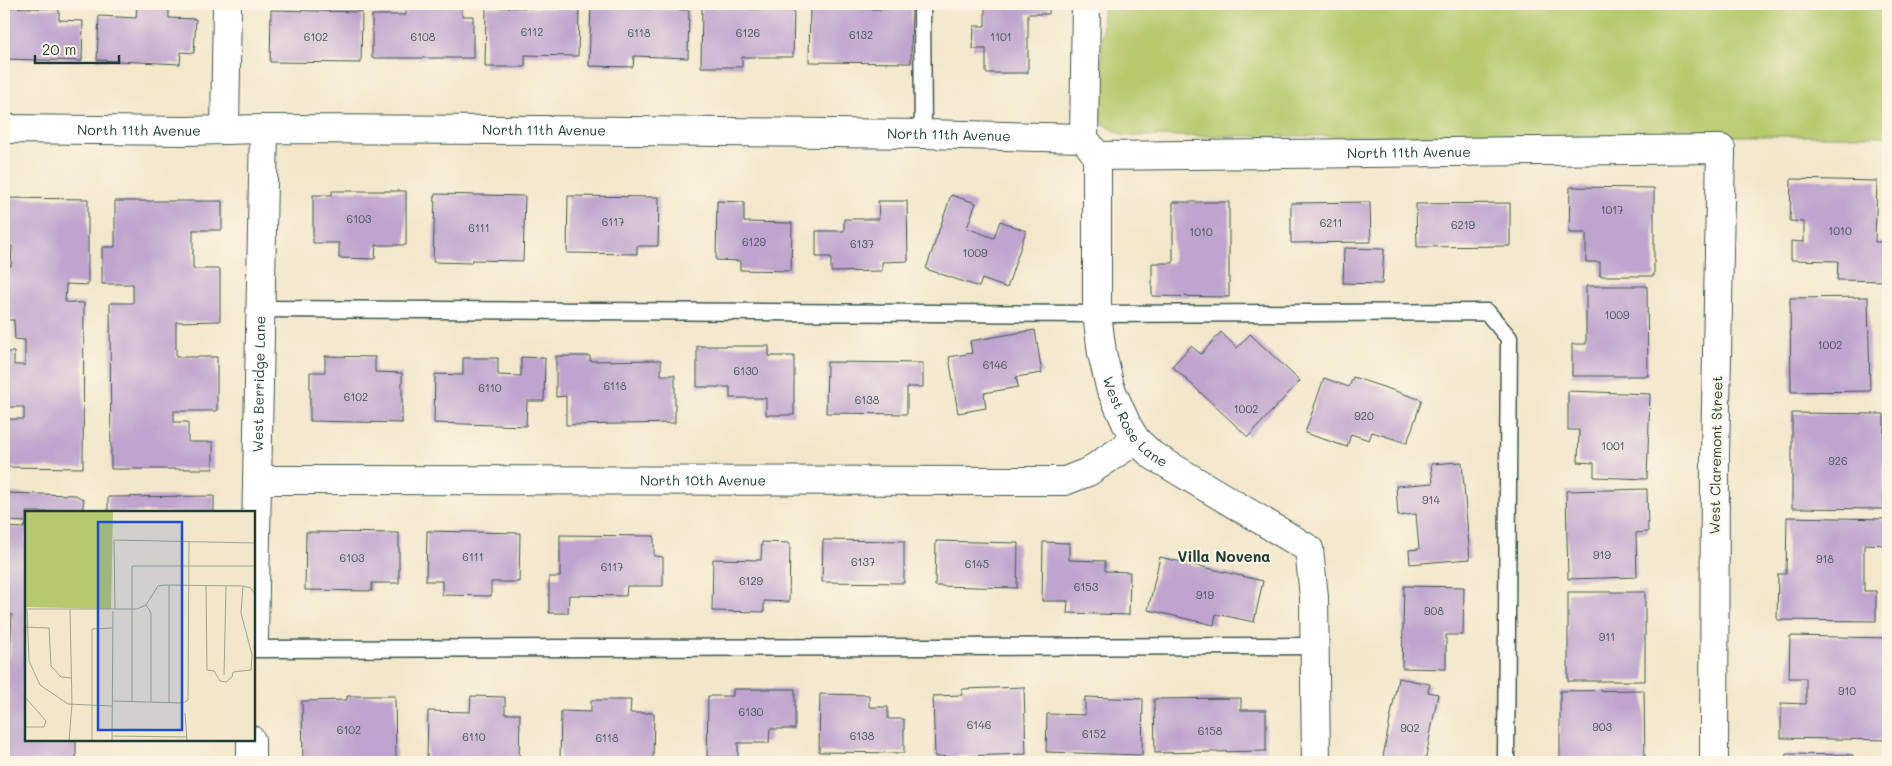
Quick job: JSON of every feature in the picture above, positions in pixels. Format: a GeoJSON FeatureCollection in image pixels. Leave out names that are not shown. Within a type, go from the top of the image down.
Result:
{"type":"FeatureCollection","features":[{"type":"Feature","properties":{"kind":"street"},"geometry":{"type":"LineString","coordinates":[[225,130],[227,4]]}},
{"type":"Feature","properties":{"kind":"street","name":"West Rose Lane"},"geometry":{"type":"LineString","coordinates":[[1086,4],[1097,314],[1102,353],[1110,388],[1136,440],[1152,455],[1309,549],[1314,597],[1316,762]]}},
{"type":"Feature","properties":{"kind":"street","name":"North 11th Avenue"},"geometry":{"type":"LineString","coordinates":[[4,130],[264,129],[924,134],[1091,147],[1721,149]]}},
{"type":"Feature","properties":{"kind":"street","name":"West Berridge Lane"},"geometry":{"type":"LineString","coordinates":[[255,598],[264,129]]}},
{"type":"Feature","properties":{"kind":"street","name":"West Claremont Street"},"geometry":{"type":"LineString","coordinates":[[1714,762],[1716,447],[1721,149]]}},
{"type":"Feature","properties":{"kind":"street","name":"North 10th Avenue"},"geometry":{"type":"LineString","coordinates":[[258,480],[1065,481],[1088,472],[1136,440]]}},
{"type":"Feature","properties":{"kind":"street"},"geometry":{"type":"LineString","coordinates":[[251,762],[252,741]]}},
{"type":"Feature","properties":{"kind":"lane"},"geometry":{"type":"LineString","coordinates":[[922,4],[924,134]]}},
{"type":"Feature","properties":{"kind":"lane"},"geometry":{"type":"LineString","coordinates":[[260,308],[1097,314],[1487,312],[1509,338],[1506,762]]}},
{"type":"Feature","properties":{"kind":"lane"},"geometry":{"type":"LineString","coordinates":[[255,649],[1314,646]]}},
{"type":"Feature","properties":{"kind":"green space"},"geometry":{"type":"Polygon","coordinates":[[[1103,4],[1888,4],[1888,136],[1124,136],[1100,122],[1103,4]]]}},
{"type":"Feature","properties":{"kind":"building"},"geometry":{"type":"Polygon","coordinates":[[[137,4],[169,4],[169,18],[196,19],[194,53],[181,52],[180,64],[97,60],[99,16],[136,18],[137,4]]]}},
{"type":"Feature","properties":{"kind":"building"},"geometry":{"type":"Polygon","coordinates":[[[406,4],[462,4],[462,16],[473,16],[473,58],[372,58],[372,15],[406,15],[406,4]]]}},
{"type":"Feature","properties":{"kind":"building"},"geometry":{"type":"Polygon","coordinates":[[[591,4],[613,4],[613,8],[689,10],[688,58],[634,56],[633,67],[589,66],[591,4]]]}},
{"type":"Feature","properties":{"kind":"building"},"geometry":{"type":"Polygon","coordinates":[[[723,4],[749,4],[749,9],[794,10],[793,57],[742,57],[742,67],[701,67],[702,7],[723,8],[723,4]]]}},
{"type":"Feature","properties":{"kind":"building"},"geometry":{"type":"Polygon","coordinates":[[[826,4],[853,4],[853,9],[886,9],[887,4],[912,4],[911,63],[809,62],[810,9],[826,9],[826,4]]]}},
{"type":"Feature","properties":{"kind":"building"},"geometry":{"type":"Polygon","coordinates":[[[985,4],[1049,4],[1049,14],[1028,14],[1028,73],[986,73],[986,49],[973,49],[974,26],[985,26],[985,4]]]}},
{"type":"Feature","properties":{"kind":"building"},"geometry":{"type":"Polygon","coordinates":[[[4,7],[59,9],[59,20],[83,21],[82,61],[4,59],[4,7]]]}},
{"type":"Feature","properties":{"kind":"building"},"geometry":{"type":"Polygon","coordinates":[[[486,7],[579,9],[578,56],[525,55],[525,67],[485,67],[486,7]]]}},
{"type":"Feature","properties":{"kind":"building"},"geometry":{"type":"Polygon","coordinates":[[[271,10],[362,12],[361,63],[270,62],[271,10]]]}},
{"type":"Feature","properties":{"kind":"building"},"geometry":{"type":"Polygon","coordinates":[[[1791,179],[1877,181],[1875,242],[1888,242],[1888,281],[1837,280],[1838,261],[1791,260],[1791,241],[1804,242],[1804,222],[1790,221],[1791,179]]]}},
{"type":"Feature","properties":{"kind":"building"},"geometry":{"type":"Polygon","coordinates":[[[1570,187],[1654,188],[1654,276],[1600,276],[1600,262],[1586,262],[1586,233],[1569,233],[1570,187]]]}},
{"type":"Feature","properties":{"kind":"building"},"geometry":{"type":"Polygon","coordinates":[[[332,191],[406,191],[406,245],[376,245],[375,259],[339,258],[339,243],[313,243],[313,195],[332,195],[332,191]]]}},
{"type":"Feature","properties":{"kind":"building"},"geometry":{"type":"Polygon","coordinates":[[[435,194],[525,196],[523,261],[472,260],[471,263],[433,262],[435,194]]]}},
{"type":"Feature","properties":{"kind":"building"},"geometry":{"type":"Polygon","coordinates":[[[951,195],[976,203],[967,228],[994,238],[1000,221],[1026,231],[1007,288],[982,279],[979,287],[926,269],[951,195]]]}},
{"type":"Feature","properties":{"kind":"building"},"geometry":{"type":"Polygon","coordinates":[[[568,196],[659,197],[658,246],[637,246],[637,254],[567,253],[568,196]]]}},
{"type":"Feature","properties":{"kind":"building"},"geometry":{"type":"Polygon","coordinates":[[[4,198],[88,199],[88,285],[66,284],[65,302],[84,303],[83,468],[4,467],[4,419],[24,419],[24,407],[4,407],[4,352],[14,352],[14,365],[25,365],[25,340],[15,339],[14,320],[4,320],[4,265],[11,266],[12,246],[8,246],[8,227],[4,227],[4,198]]]}},
{"type":"Feature","properties":{"kind":"building"},"geometry":{"type":"Polygon","coordinates":[[[115,201],[222,201],[222,230],[193,230],[193,269],[220,269],[220,321],[176,322],[176,357],[217,357],[217,411],[174,411],[174,422],[188,422],[188,442],[213,442],[213,469],[111,469],[110,303],[133,303],[133,284],[102,284],[102,247],[115,247],[115,201]]]}},
{"type":"Feature","properties":{"kind":"building"},"geometry":{"type":"Polygon","coordinates":[[[717,201],[744,202],[744,222],[792,223],[791,271],[740,270],[740,261],[716,260],[717,201]]]}},
{"type":"Feature","properties":{"kind":"building"},"geometry":{"type":"Polygon","coordinates":[[[878,201],[907,201],[908,261],[882,262],[882,271],[831,272],[831,257],[816,257],[816,231],[844,231],[844,219],[879,219],[878,201]]]}},
{"type":"Feature","properties":{"kind":"building"},"geometry":{"type":"Polygon","coordinates":[[[1173,202],[1229,202],[1229,297],[1152,296],[1152,263],[1173,263],[1173,202]]]}},
{"type":"Feature","properties":{"kind":"building"},"geometry":{"type":"Polygon","coordinates":[[[1370,202],[1371,242],[1291,243],[1291,203],[1370,202]]]}},
{"type":"Feature","properties":{"kind":"building"},"geometry":{"type":"Polygon","coordinates":[[[1510,203],[1510,246],[1417,247],[1416,204],[1510,203]]]}},
{"type":"Feature","properties":{"kind":"building"},"geometry":{"type":"Polygon","coordinates":[[[1344,248],[1384,249],[1382,284],[1343,283],[1344,248]]]}},
{"type":"Feature","properties":{"kind":"building"},"geometry":{"type":"Polygon","coordinates":[[[1586,286],[1647,286],[1648,376],[1572,376],[1572,344],[1586,344],[1586,286]]]}},
{"type":"Feature","properties":{"kind":"building"},"geometry":{"type":"Polygon","coordinates":[[[1868,297],[1870,391],[1791,392],[1790,298],[1868,297]]]}},
{"type":"Feature","properties":{"kind":"building"},"geometry":{"type":"Polygon","coordinates":[[[1035,330],[1042,373],[1016,377],[1018,387],[984,393],[986,408],[958,413],[949,357],[972,353],[970,341],[1035,330]]]}},
{"type":"Feature","properties":{"kind":"building"},"geometry":{"type":"Polygon","coordinates":[[[1221,332],[1237,348],[1250,334],[1300,381],[1248,437],[1172,366],[1191,346],[1201,354],[1221,332]]]}},
{"type":"Feature","properties":{"kind":"building"},"geometry":{"type":"Polygon","coordinates":[[[697,346],[769,346],[769,356],[794,356],[794,415],[766,415],[766,398],[730,398],[730,387],[697,387],[697,346]]]}},
{"type":"Feature","properties":{"kind":"building"},"geometry":{"type":"Polygon","coordinates":[[[325,356],[375,357],[375,372],[402,373],[402,423],[310,421],[310,372],[325,372],[325,356]]]}},
{"type":"Feature","properties":{"kind":"building"},"geometry":{"type":"Polygon","coordinates":[[[556,356],[590,356],[590,361],[661,360],[661,375],[675,375],[675,423],[566,425],[566,396],[556,397],[556,356]]]}},
{"type":"Feature","properties":{"kind":"building"},"geometry":{"type":"Polygon","coordinates":[[[521,357],[545,358],[544,401],[527,401],[526,426],[434,423],[435,374],[463,375],[463,358],[498,358],[498,375],[521,376],[521,357]]]}},
{"type":"Feature","properties":{"kind":"building"},"geometry":{"type":"Polygon","coordinates":[[[827,362],[923,363],[923,387],[907,387],[907,414],[826,413],[827,362]]]}},
{"type":"Feature","properties":{"kind":"building"},"geometry":{"type":"Polygon","coordinates":[[[1353,377],[1422,400],[1407,443],[1372,432],[1369,440],[1351,434],[1347,447],[1305,433],[1324,378],[1349,387],[1353,377]]]}},
{"type":"Feature","properties":{"kind":"building"},"geometry":{"type":"Polygon","coordinates":[[[1568,391],[1650,394],[1647,479],[1594,477],[1594,463],[1578,462],[1579,430],[1568,430],[1568,391]]]}},
{"type":"Feature","properties":{"kind":"building"},"geometry":{"type":"Polygon","coordinates":[[[1792,413],[1884,414],[1884,509],[1792,508],[1792,413]]]}},
{"type":"Feature","properties":{"kind":"building"},"geometry":{"type":"Polygon","coordinates":[[[1462,462],[1470,559],[1410,564],[1409,550],[1419,549],[1416,514],[1398,516],[1396,486],[1433,483],[1431,464],[1462,462]]]}},
{"type":"Feature","properties":{"kind":"building"},"geometry":{"type":"Polygon","coordinates":[[[1647,489],[1648,532],[1636,533],[1637,577],[1568,579],[1566,491],[1647,489]]]}},
{"type":"Feature","properties":{"kind":"building"},"geometry":{"type":"Polygon","coordinates":[[[4,493],[76,495],[84,500],[82,511],[25,511],[25,522],[4,521],[4,493]]]}},
{"type":"Feature","properties":{"kind":"building"},"geometry":{"type":"Polygon","coordinates":[[[214,496],[214,511],[108,511],[108,497],[214,496]]]}},
{"type":"Feature","properties":{"kind":"building"},"geometry":{"type":"Polygon","coordinates":[[[1787,517],[1887,519],[1887,545],[1864,544],[1864,591],[1876,591],[1876,621],[1777,620],[1778,574],[1786,574],[1787,517]]]}},
{"type":"Feature","properties":{"kind":"building"},"geometry":{"type":"Polygon","coordinates":[[[25,526],[25,741],[76,741],[76,762],[4,762],[4,655],[10,655],[12,614],[4,614],[4,527],[24,528],[25,526]]]}},
{"type":"Feature","properties":{"kind":"building"},"geometry":{"type":"Polygon","coordinates":[[[427,531],[520,533],[519,582],[491,582],[491,596],[442,595],[442,581],[426,581],[427,531]]]}},
{"type":"Feature","properties":{"kind":"building"},"geometry":{"type":"Polygon","coordinates":[[[306,532],[399,533],[399,583],[372,583],[372,591],[305,590],[306,532]]]}},
{"type":"Feature","properties":{"kind":"building"},"geometry":{"type":"Polygon","coordinates":[[[560,535],[654,536],[654,556],[663,557],[663,586],[627,586],[626,596],[569,595],[568,613],[549,613],[549,577],[560,577],[560,535]]]}},
{"type":"Feature","properties":{"kind":"building"},"geometry":{"type":"Polygon","coordinates":[[[823,540],[904,541],[904,583],[822,582],[823,540]]]}},
{"type":"Feature","properties":{"kind":"building"},"geometry":{"type":"Polygon","coordinates":[[[936,541],[1018,543],[1017,588],[935,586],[936,541]]]}},
{"type":"Feature","properties":{"kind":"building"},"geometry":{"type":"Polygon","coordinates":[[[762,542],[790,543],[789,602],[764,601],[764,612],[712,611],[713,559],[761,560],[762,542]]]}},
{"type":"Feature","properties":{"kind":"building"},"geometry":{"type":"Polygon","coordinates":[[[1043,542],[1069,543],[1069,560],[1105,561],[1105,571],[1130,572],[1129,615],[1067,613],[1068,601],[1042,601],[1043,542]]]}},
{"type":"Feature","properties":{"kind":"building"},"geometry":{"type":"Polygon","coordinates":[[[1160,557],[1263,581],[1254,622],[1216,614],[1214,625],[1148,610],[1160,557]]]}},
{"type":"Feature","properties":{"kind":"building"},"geometry":{"type":"Polygon","coordinates":[[[1404,586],[1464,587],[1463,635],[1446,635],[1446,669],[1402,668],[1404,586]]]}},
{"type":"Feature","properties":{"kind":"building"},"geometry":{"type":"Polygon","coordinates":[[[1568,592],[1645,592],[1645,681],[1568,681],[1568,592]]]}},
{"type":"Feature","properties":{"kind":"building"},"geometry":{"type":"Polygon","coordinates":[[[1790,636],[1888,638],[1888,740],[1781,738],[1781,703],[1806,704],[1806,678],[1789,678],[1790,636]]]}},
{"type":"Feature","properties":{"kind":"building"},"geometry":{"type":"Polygon","coordinates":[[[1398,678],[1430,684],[1428,692],[1438,694],[1425,762],[1382,762],[1398,678]]]}},
{"type":"Feature","properties":{"kind":"building"},"geometry":{"type":"Polygon","coordinates":[[[1024,687],[1026,754],[935,757],[933,696],[962,695],[962,689],[1024,687]]]}},
{"type":"Feature","properties":{"kind":"building"},"geometry":{"type":"Polygon","coordinates":[[[733,689],[795,689],[795,729],[770,729],[769,743],[738,743],[738,757],[707,757],[708,696],[733,696],[733,689]]]}},
{"type":"Feature","properties":{"kind":"building"},"geometry":{"type":"Polygon","coordinates":[[[1644,690],[1645,762],[1560,762],[1560,691],[1644,690]]]}},
{"type":"Feature","properties":{"kind":"building"},"geometry":{"type":"Polygon","coordinates":[[[820,694],[869,695],[869,707],[888,707],[888,719],[904,719],[904,753],[819,752],[820,694]]]}},
{"type":"Feature","properties":{"kind":"building"},"geometry":{"type":"Polygon","coordinates":[[[347,696],[395,696],[396,760],[303,761],[302,701],[347,700],[347,696]]]}},
{"type":"Feature","properties":{"kind":"building"},"geometry":{"type":"Polygon","coordinates":[[[471,696],[505,697],[505,714],[520,714],[519,762],[427,759],[428,711],[470,712],[471,696]]]}},
{"type":"Feature","properties":{"kind":"building"},"geometry":{"type":"Polygon","coordinates":[[[1085,697],[1143,699],[1142,755],[1046,752],[1047,714],[1085,715],[1085,697]]]}},
{"type":"Feature","properties":{"kind":"building"},"geometry":{"type":"Polygon","coordinates":[[[1241,698],[1241,710],[1266,710],[1266,751],[1155,753],[1154,699],[1241,698]]]}},
{"type":"Feature","properties":{"kind":"building"},"geometry":{"type":"Polygon","coordinates":[[[591,700],[631,700],[630,713],[654,713],[653,762],[560,762],[561,711],[591,712],[591,700]]]}},
{"type":"Feature","properties":{"kind":"building"},"geometry":{"type":"Polygon","coordinates":[[[1786,754],[1853,755],[1852,762],[1785,762],[1786,754]]]}},
{"type":"Feature","properties":{"kind":"district","name":"Villa Novena"},"geometry":{"type":"Point","coordinates":[1224,557]}}]}
